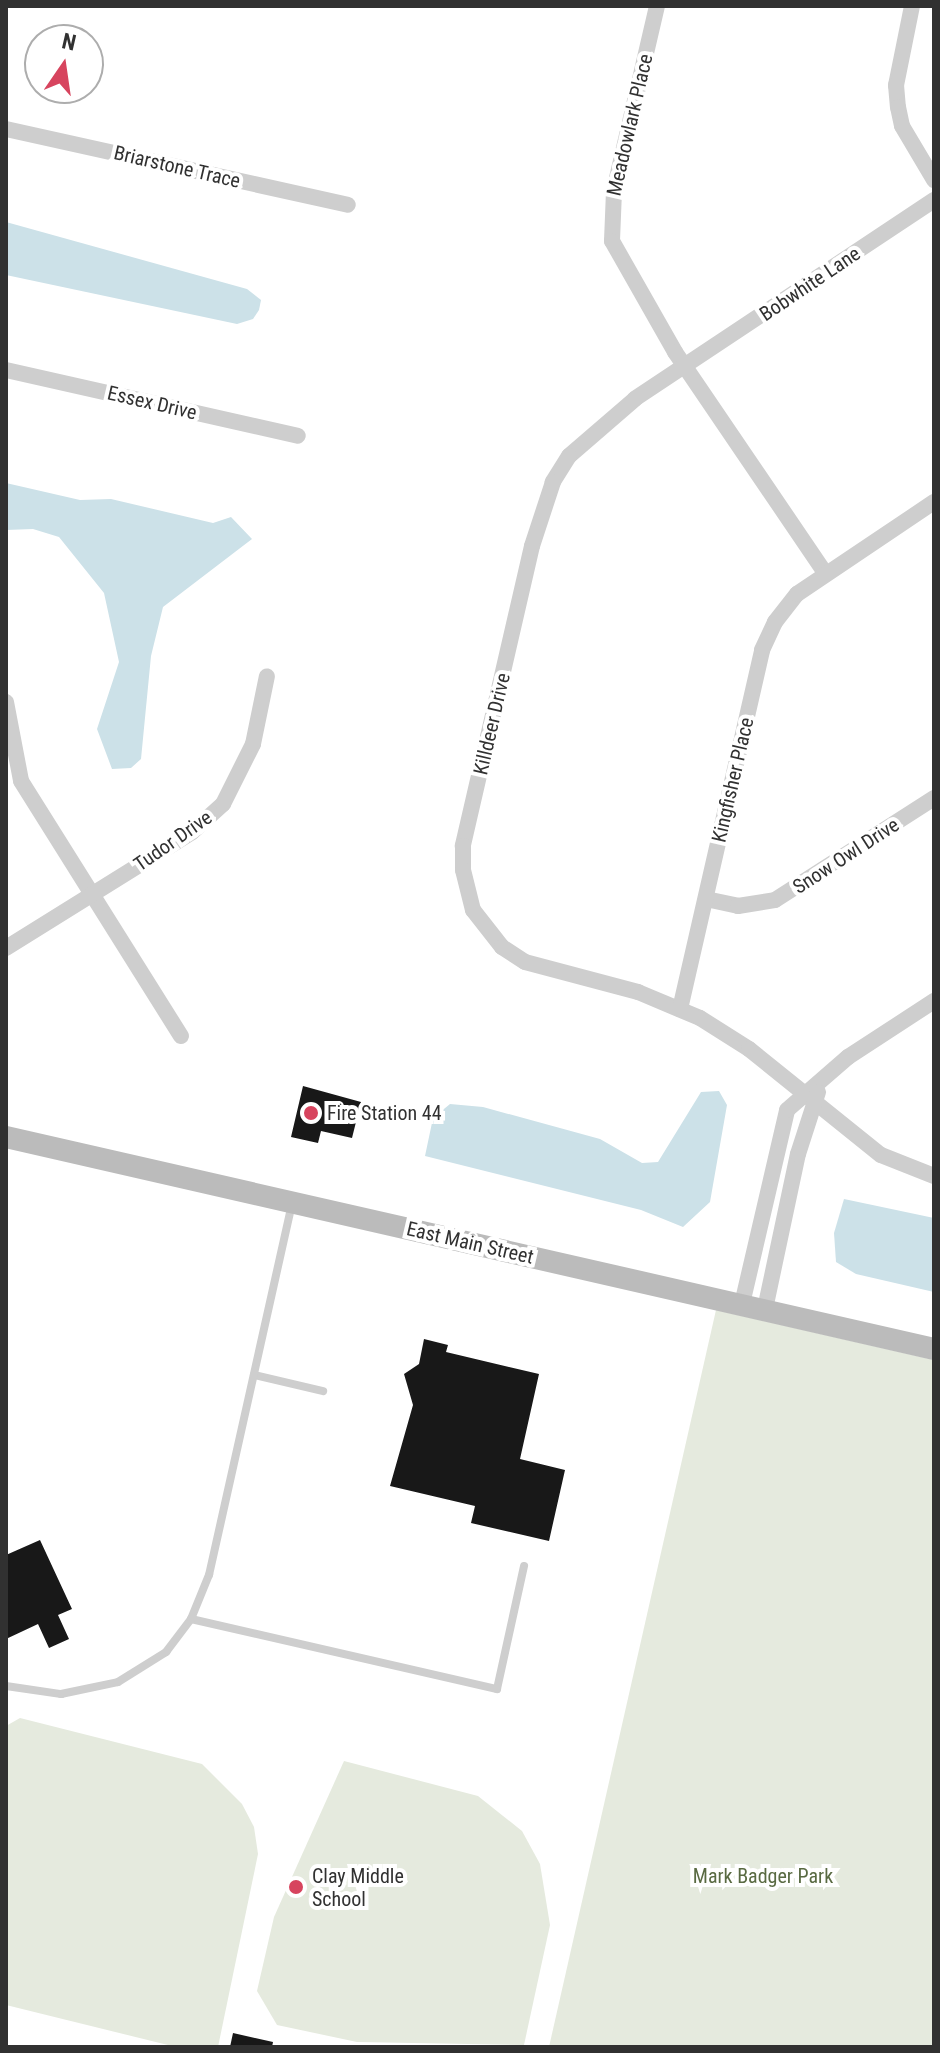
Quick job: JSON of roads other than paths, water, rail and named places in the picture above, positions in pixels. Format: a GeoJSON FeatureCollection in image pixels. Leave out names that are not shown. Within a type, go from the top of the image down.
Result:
{"type":"FeatureCollection","features":[{"type":"Feature","properties":{"kind":"main road","name":"East Main Street"},"geometry":{"type":"LineString","coordinates":[[6,1137],[934,1349]]}},
{"type":"Feature","properties":{"kind":"street","name":"Meadowlark Place"},"geometry":{"type":"LineString","coordinates":[[657,6],[614,191],[612,241],[686,369],[826,574]]}},
{"type":"Feature","properties":{"kind":"street"},"geometry":{"type":"LineString","coordinates":[[912,6],[896,85],[898,107],[902,126],[934,180]]}},
{"type":"Feature","properties":{"kind":"street","name":"Briarstone Trace"},"geometry":{"type":"LineString","coordinates":[[6,129],[348,205]]}},
{"type":"Feature","properties":{"kind":"street","name":"Bobwhite Lane"},"geometry":{"type":"LineString","coordinates":[[686,369],[934,200]]}},
{"type":"Feature","properties":{"kind":"street","name":"Killdeer Drive"},"geometry":{"type":"LineString","coordinates":[[686,369],[591,433],[553,482],[532,546],[463,846],[463,870],[473,910],[486,930],[525,962],[638,992],[680,1009],[749,1049],[881,1155],[934,1176]]}},
{"type":"Feature","properties":{"kind":"street","name":"Essex Drive"},"geometry":{"type":"LineString","coordinates":[[6,370],[298,436]]}},
{"type":"Feature","properties":{"kind":"street","name":"Kingfisher Place"},"geometry":{"type":"LineString","coordinates":[[680,1009],[762,650],[797,594],[934,502]]}},
{"type":"Feature","properties":{"kind":"street","name":"Tudor Drive"},"geometry":{"type":"LineString","coordinates":[[6,948],[192,832],[223,804],[253,744],[267,676]]}},
{"type":"Feature","properties":{"kind":"street"},"geometry":{"type":"LineString","coordinates":[[6,702],[21,781],[90,897],[181,1036]]}},
{"type":"Feature","properties":{"kind":"street","name":"Snow Owl Drive"},"geometry":{"type":"LineString","coordinates":[[706,899],[738,906],[783,896],[934,798]]}},
{"type":"Feature","properties":{"kind":"street"},"geometry":{"type":"LineString","coordinates":[[742,1304],[781,1122],[822,1079],[934,1001]]}},
{"type":"Feature","properties":{"kind":"street"},"geometry":{"type":"LineString","coordinates":[[765,1309],[808,1095]]}},
{"type":"Feature","properties":{"kind":"lane"},"geometry":{"type":"LineString","coordinates":[[6,1686],[61,1694],[118,1682],[166,1652],[191,1619],[209,1575],[292,1202]]}},
{"type":"Feature","properties":{"kind":"lane"},"geometry":{"type":"LineString","coordinates":[[254,1375],[323,1391]]}},
{"type":"Feature","properties":{"kind":"lane"},"geometry":{"type":"LineString","coordinates":[[191,1619],[497,1689],[524,1566]]}},
{"type":"Feature","properties":{"kind":"water"},"geometry":{"type":"Polygon","coordinates":[[[6,222],[247,289],[261,300],[259,310],[253,319],[237,324],[6,275],[6,222]]]}},
{"type":"Feature","properties":{"kind":"water"},"geometry":{"type":"Polygon","coordinates":[[[6,483],[80,500],[111,499],[213,523],[231,517],[252,539],[163,607],[151,656],[141,759],[131,768],[112,769],[97,729],[119,662],[104,593],[59,537],[33,529],[6,530],[6,483]]]}},
{"type":"Feature","properties":{"kind":"water"},"geometry":{"type":"Polygon","coordinates":[[[719,1091],[727,1105],[710,1202],[683,1227],[641,1210],[425,1156],[433,1118],[450,1104],[483,1107],[600,1139],[642,1163],[658,1162],[701,1092],[719,1091]]]}},
{"type":"Feature","properties":{"kind":"water"},"geometry":{"type":"Polygon","coordinates":[[[844,1199],[934,1218],[934,1292],[856,1274],[836,1262],[834,1233],[844,1199]]]}},
{"type":"Feature","properties":{"kind":"place","name":"Fire Station 44"},"geometry":{"type":"Point","coordinates":[311,1113]}},
{"type":"Feature","properties":{"kind":"place","name":"Clay Middle School"},"geometry":{"type":"Point","coordinates":[296,1887]}},
{"type":"Feature","properties":{"kind":"park label","name":"Mark Badger Park"},"geometry":{"type":"Point","coordinates":[763,1876]}}]}
